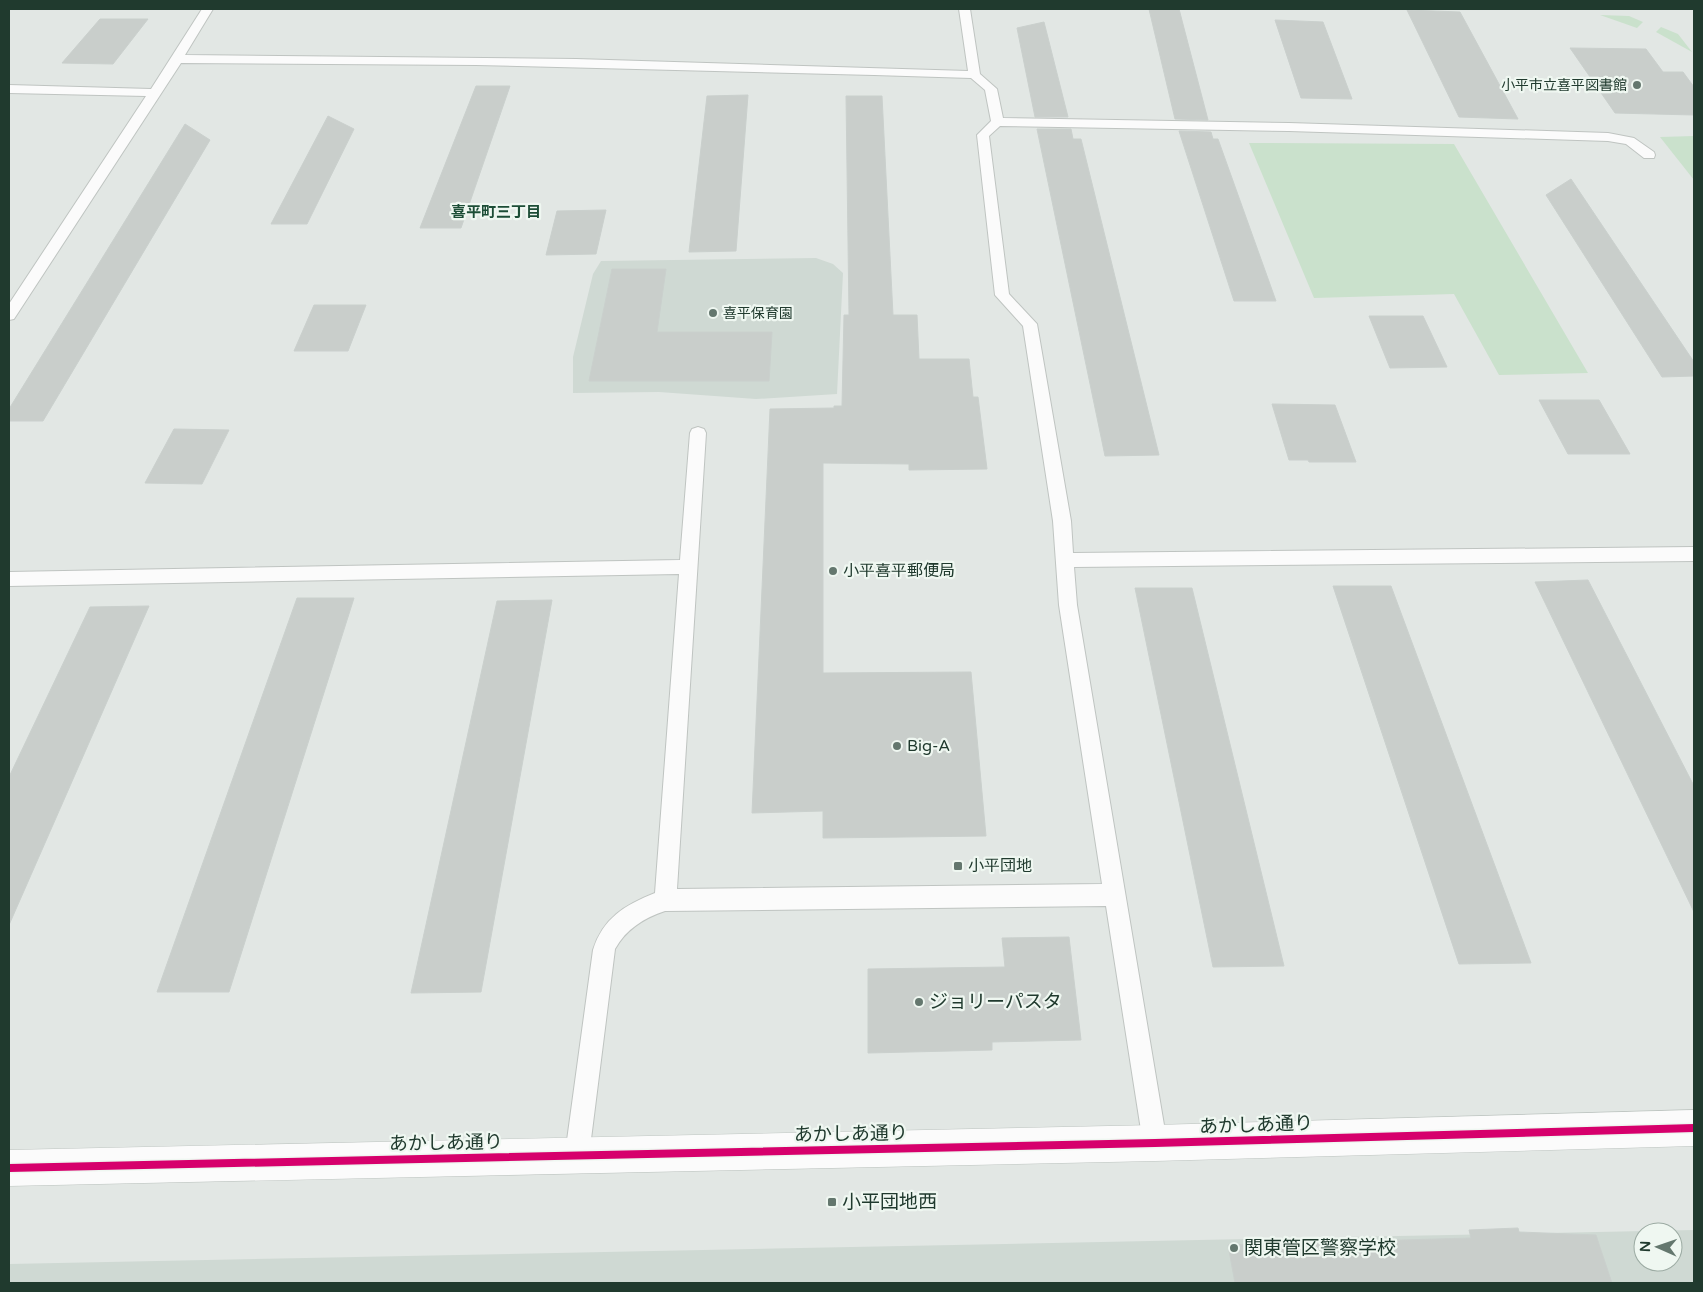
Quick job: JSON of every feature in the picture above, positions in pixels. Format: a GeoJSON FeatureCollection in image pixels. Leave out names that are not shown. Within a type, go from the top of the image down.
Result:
{"type":"FeatureCollection","features":[{"type":"Feature","properties":{"kind":"street","name":"あかしあ通り"},"geometry":{"type":"LineString","coordinates":[[9,1168],[1155,1143],[1694,1128]]}},
{"type":"Feature","properties":{"kind":"lane"},"geometry":{"type":"LineString","coordinates":[[9,315],[177,59],[207,9]]}},
{"type":"Feature","properties":{"kind":"lane"},"geometry":{"type":"LineString","coordinates":[[965,9],[974,75]]}},
{"type":"Feature","properties":{"kind":"lane"},"geometry":{"type":"LineString","coordinates":[[177,59],[480,62],[974,75],[991,89],[997,122]]}},
{"type":"Feature","properties":{"kind":"lane"},"geometry":{"type":"LineString","coordinates":[[9,89],[154,93]]}},
{"type":"Feature","properties":{"kind":"lane"},"geometry":{"type":"LineString","coordinates":[[1155,1143],[1068,605],[1062,521],[1030,324],[1002,294],[983,135],[997,122],[1211,125],[1608,137],[1630,141],[1649,155]]}},
{"type":"Feature","properties":{"kind":"lane"},"geometry":{"type":"LineString","coordinates":[[665,900],[698,433]]}},
{"type":"Feature","properties":{"kind":"lane"},"geometry":{"type":"LineString","coordinates":[[1066,560],[1694,554]]}},
{"type":"Feature","properties":{"kind":"lane"},"geometry":{"type":"LineString","coordinates":[[9,579],[689,567]]}},
{"type":"Feature","properties":{"kind":"lane"},"geometry":{"type":"LineString","coordinates":[[577,1155],[601,968],[606,944],[622,921],[644,907],[665,900],[1115,896]]}},
{"type":"Feature","properties":{"kind":"shaded area","name":"喜平保育園"},"geometry":{"type":"Polygon","coordinates":[[[816,258],[833,264],[843,273],[837,394],[756,399],[659,392],[573,393],[573,357],[593,274],[601,261],[816,258]]]}},
{"type":"Feature","properties":{"kind":"shaded area","name":"関東管区警察学校"},"geometry":{"type":"Polygon","coordinates":[[[1683,1230],[1694,1230],[1694,1283],[9,1283],[9,1264],[1633,1231],[1633,1272],[1683,1272],[1683,1230]]]}},
{"type":"Feature","properties":{"kind":"green space"},"geometry":{"type":"Polygon","coordinates":[[[1600,15],[1629,16],[1643,22],[1637,28],[1600,15]]]}},
{"type":"Feature","properties":{"kind":"green space"},"geometry":{"type":"Polygon","coordinates":[[[1661,27],[1678,34],[1692,52],[1656,32],[1661,27]]]}},
{"type":"Feature","properties":{"kind":"green space"},"geometry":{"type":"Polygon","coordinates":[[[1694,136],[1694,180],[1660,137],[1694,136]]]}},
{"type":"Feature","properties":{"kind":"green space"},"geometry":{"type":"Polygon","coordinates":[[[1249,143],[1454,144],[1588,373],[1499,375],[1454,294],[1314,298],[1249,143]]]}},
{"type":"Feature","properties":{"kind":"building"},"geometry":{"type":"Polygon","coordinates":[[[1149,9],[1179,9],[1208,120],[1175,119],[1149,9]]]}},
{"type":"Feature","properties":{"kind":"building"},"geometry":{"type":"Polygon","coordinates":[[[1407,10],[1460,12],[1518,119],[1459,117],[1407,10]]]}},
{"type":"Feature","properties":{"kind":"building"},"geometry":{"type":"Polygon","coordinates":[[[100,19],[148,19],[113,64],[62,63],[100,19]]]}},
{"type":"Feature","properties":{"kind":"building"},"geometry":{"type":"Polygon","coordinates":[[[1275,20],[1323,22],[1352,99],[1301,98],[1275,20]]]}},
{"type":"Feature","properties":{"kind":"building"},"geometry":{"type":"Polygon","coordinates":[[[1044,22],[1068,117],[1035,117],[1017,28],[1044,22]]]}},
{"type":"Feature","properties":{"kind":"building"},"geometry":{"type":"Polygon","coordinates":[[[1570,48],[1646,49],[1663,72],[1683,72],[1694,87],[1694,115],[1615,113],[1570,48]]]}},
{"type":"Feature","properties":{"kind":"building"},"geometry":{"type":"Polygon","coordinates":[[[476,86],[510,86],[461,228],[420,228],[476,86]]]}},
{"type":"Feature","properties":{"kind":"building"},"geometry":{"type":"Polygon","coordinates":[[[748,95],[736,251],[689,252],[707,96],[748,95]]]}},
{"type":"Feature","properties":{"kind":"building"},"geometry":{"type":"Polygon","coordinates":[[[846,96],[882,96],[893,315],[917,315],[919,359],[969,359],[973,397],[978,397],[987,469],[909,470],[909,464],[823,463],[823,673],[971,672],[986,836],[823,838],[823,811],[752,813],[770,409],[834,408],[834,406],[842,406],[844,315],[849,315],[846,96]]]}},
{"type":"Feature","properties":{"kind":"building"},"geometry":{"type":"Polygon","coordinates":[[[328,116],[354,129],[307,224],[271,224],[328,116]]]}},
{"type":"Feature","properties":{"kind":"building"},"geometry":{"type":"Polygon","coordinates":[[[185,124],[210,140],[43,421],[9,421],[9,409],[185,124]]]}},
{"type":"Feature","properties":{"kind":"building"},"geometry":{"type":"Polygon","coordinates":[[[1037,129],[1071,129],[1073,139],[1081,139],[1159,455],[1105,456],[1037,129]]]}},
{"type":"Feature","properties":{"kind":"building"},"geometry":{"type":"Polygon","coordinates":[[[1179,131],[1211,132],[1213,139],[1218,139],[1276,301],[1234,301],[1179,131]]]}},
{"type":"Feature","properties":{"kind":"building"},"geometry":{"type":"Polygon","coordinates":[[[1571,179],[1694,362],[1694,376],[1662,377],[1546,195],[1571,179]]]}},
{"type":"Feature","properties":{"kind":"building"},"geometry":{"type":"Polygon","coordinates":[[[606,210],[596,254],[546,255],[557,211],[606,210]]]}},
{"type":"Feature","properties":{"kind":"building"},"geometry":{"type":"Polygon","coordinates":[[[612,269],[666,269],[657,332],[772,332],[769,381],[589,381],[612,269]]]}},
{"type":"Feature","properties":{"kind":"building"},"geometry":{"type":"Polygon","coordinates":[[[314,305],[366,305],[348,351],[294,351],[314,305]]]}},
{"type":"Feature","properties":{"kind":"building"},"geometry":{"type":"Polygon","coordinates":[[[1369,316],[1423,316],[1447,367],[1390,368],[1369,316]]]}},
{"type":"Feature","properties":{"kind":"building"},"geometry":{"type":"Polygon","coordinates":[[[1539,400],[1599,400],[1630,454],[1568,454],[1539,400]]]}},
{"type":"Feature","properties":{"kind":"building"},"geometry":{"type":"Polygon","coordinates":[[[1272,404],[1335,405],[1356,462],[1289,460],[1272,404]]]}},
{"type":"Feature","properties":{"kind":"building"},"geometry":{"type":"Polygon","coordinates":[[[174,429],[229,430],[202,484],[145,483],[174,429]]]}},
{"type":"Feature","properties":{"kind":"building"},"geometry":{"type":"Polygon","coordinates":[[[1588,580],[1694,786],[1694,912],[1535,582],[1588,580]]]}},
{"type":"Feature","properties":{"kind":"building"},"geometry":{"type":"Polygon","coordinates":[[[1333,586],[1391,586],[1531,963],[1459,964],[1333,586]]]}},
{"type":"Feature","properties":{"kind":"building"},"geometry":{"type":"Polygon","coordinates":[[[1135,588],[1192,588],[1284,966],[1213,967],[1135,588]]]}},
{"type":"Feature","properties":{"kind":"building"},"geometry":{"type":"Polygon","coordinates":[[[297,598],[354,598],[229,992],[157,992],[297,598]]]}},
{"type":"Feature","properties":{"kind":"building"},"geometry":{"type":"Polygon","coordinates":[[[552,600],[481,992],[411,993],[497,601],[552,600]]]}},
{"type":"Feature","properties":{"kind":"building"},"geometry":{"type":"Polygon","coordinates":[[[149,606],[9,925],[9,777],[90,607],[149,606]]]}},
{"type":"Feature","properties":{"kind":"building"},"geometry":{"type":"Polygon","coordinates":[[[1069,937],[1081,1040],[992,1042],[992,1050],[868,1053],[868,969],[1005,967],[1002,938],[1069,937]]]}},
{"type":"Feature","properties":{"kind":"building"},"geometry":{"type":"Polygon","coordinates":[[[1518,1228],[1519,1232],[1596,1235],[1612,1283],[1235,1283],[1228,1245],[1471,1238],[1469,1230],[1518,1228]]]}},
{"type":"Feature","properties":{"kind":"cycle path"},"geometry":{"type":"LineString","coordinates":[[9,1168],[1155,1143],[1694,1128]]}},
{"type":"Feature","properties":{"kind":"place","name":"小平市立喜平図書館"},"geometry":{"type":"Point","coordinates":[1637,85]}},
{"type":"Feature","properties":{"kind":"place","name":"喜平保育園"},"geometry":{"type":"Point","coordinates":[713,313]}},
{"type":"Feature","properties":{"kind":"place","name":"小平喜平郵便局"},"geometry":{"type":"Point","coordinates":[833,571]}},
{"type":"Feature","properties":{"kind":"place","name":"Big-A"},"geometry":{"type":"Point","coordinates":[897,746]}},
{"type":"Feature","properties":{"kind":"place","name":"小平団地"},"geometry":{"type":"Point","coordinates":[958,866]}},
{"type":"Feature","properties":{"kind":"place","name":"ジョリーパスタ"},"geometry":{"type":"Point","coordinates":[919,1002]}},
{"type":"Feature","properties":{"kind":"place","name":"小平団地西"},"geometry":{"type":"Point","coordinates":[832,1202]}},
{"type":"Feature","properties":{"kind":"place","name":"関東管区警察学校"},"geometry":{"type":"Point","coordinates":[1234,1248]}},
{"type":"Feature","properties":{"kind":"district","name":"喜平町三丁目"},"geometry":{"type":"Point","coordinates":[496,212]}}]}
